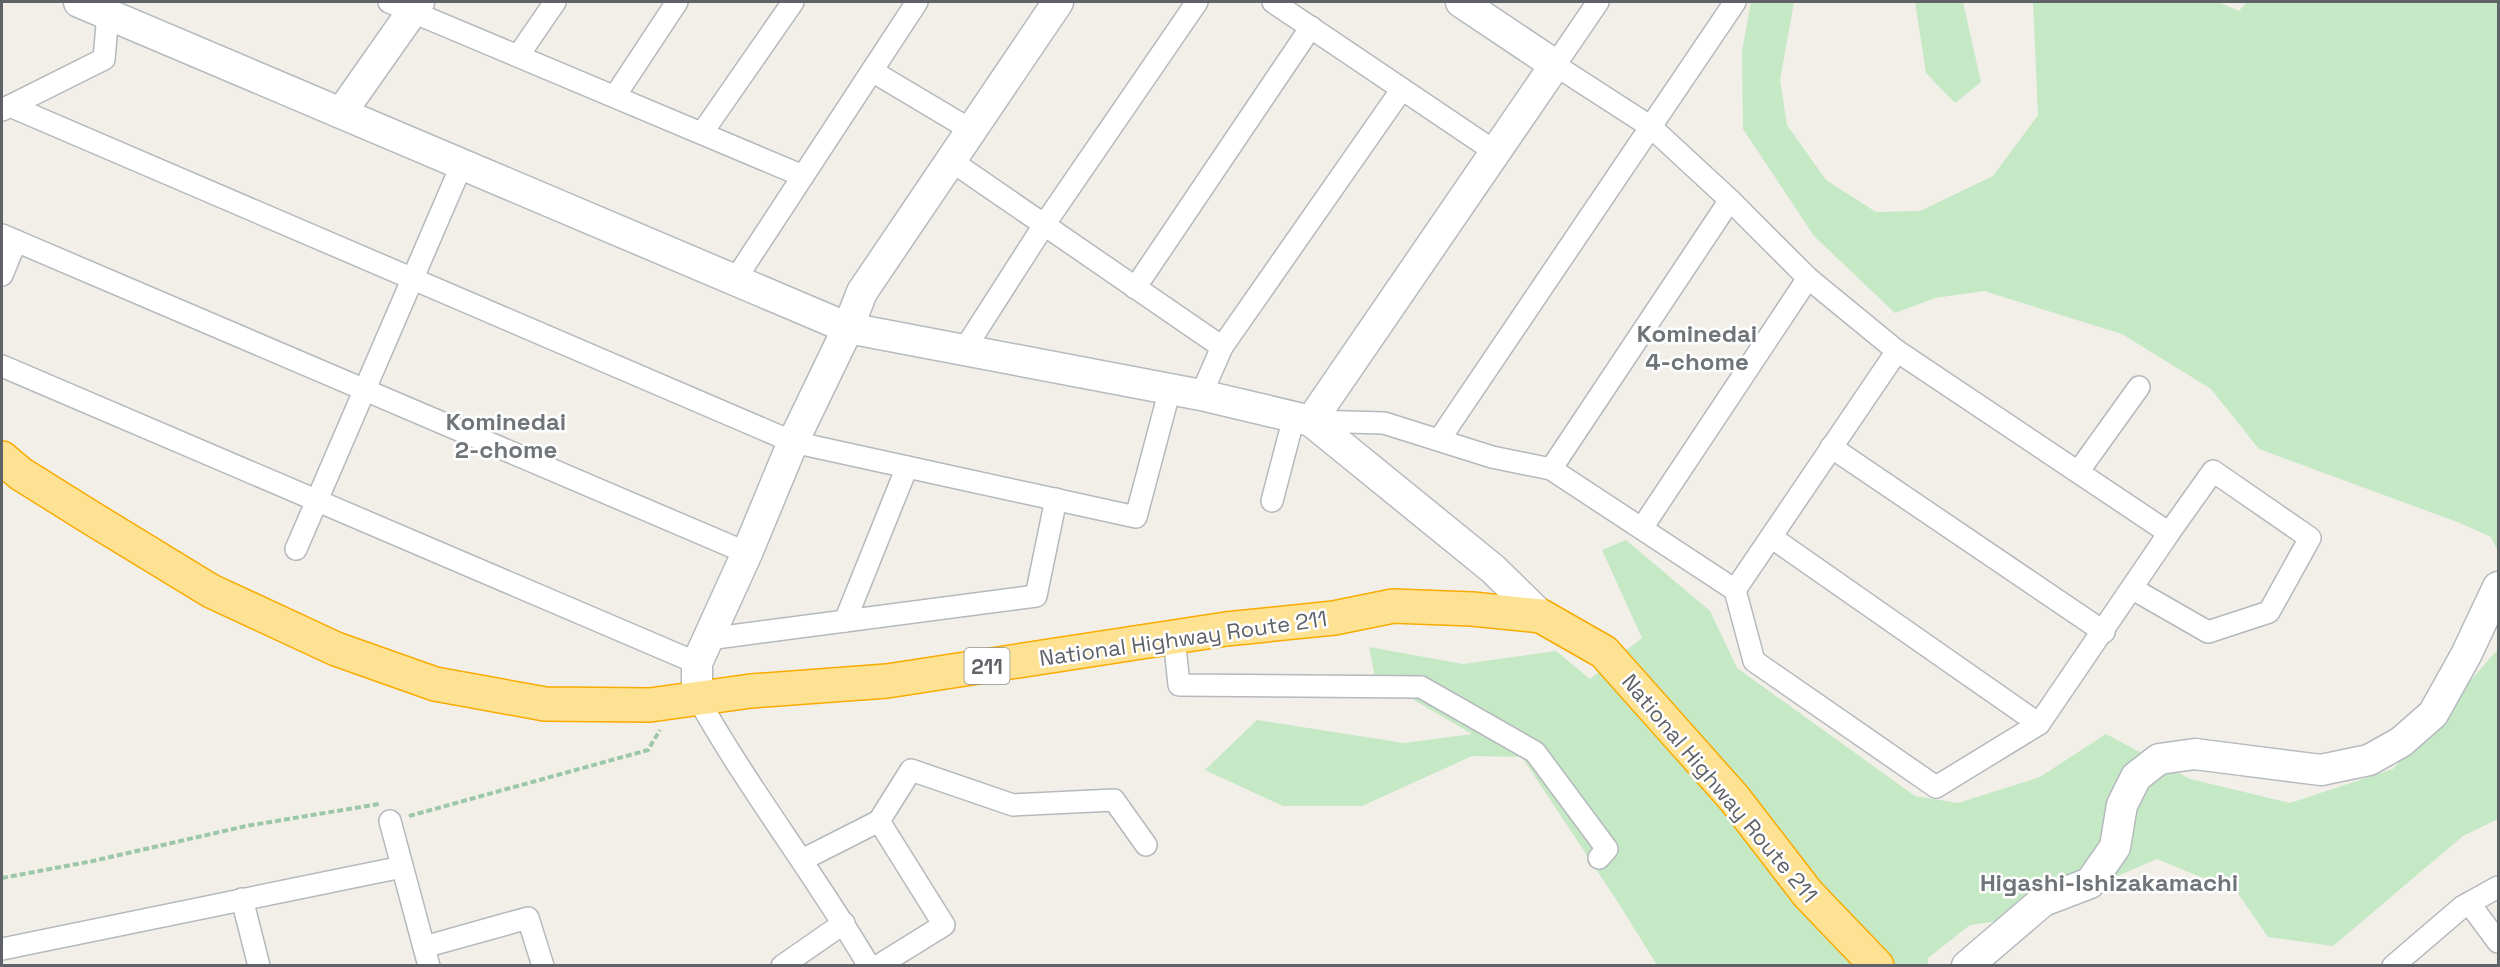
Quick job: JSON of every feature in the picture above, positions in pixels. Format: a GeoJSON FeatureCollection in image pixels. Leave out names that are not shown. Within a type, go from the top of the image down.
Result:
{"type":"FeatureCollection","features":[{"type":"Feature","properties":{"kind":"highway","name":"National Highway Route 211"},"geometry":{"type":"LineString","coordinates":[[2,458],[21,474],[211,591],[336,649],[435,684],[545,705],[650,705],[687,699],[887,681],[1226,629],[1334,618],[1393,606],[1472,609],[1541,616],[1604,652],[1734,798],[1808,894],[1877,966]]}},
{"type":"Feature","properties":{"kind":"street"},"geometry":{"type":"LineString","coordinates":[[79,2],[848,328],[1170,389],[1303,419],[1384,423],[1492,457],[1551,469],[1735,590],[1754,661],[1936,788],[2040,724],[2213,471],[2310,538],[2269,612],[2208,632],[2133,589]]}},
{"type":"Feature","properties":{"kind":"street"},"geometry":{"type":"LineString","coordinates":[[518,56],[555,2]]}},
{"type":"Feature","properties":{"kind":"street"},"geometry":{"type":"LineString","coordinates":[[615,96],[677,2]]}},
{"type":"Feature","properties":{"kind":"street"},"geometry":{"type":"LineString","coordinates":[[702,133],[793,2]]}},
{"type":"Feature","properties":{"kind":"street"},"geometry":{"type":"LineString","coordinates":[[735,280],[917,2]]}},
{"type":"Feature","properties":{"kind":"street"},"geometry":{"type":"LineString","coordinates":[[869,966],[844,923],[717,733],[687,699],[703,651],[793,442],[848,328],[862,292],[1058,2]]}},
{"type":"Feature","properties":{"kind":"street"},"geometry":{"type":"LineString","coordinates":[[964,350],[1044,225],[1197,2]]}},
{"type":"Feature","properties":{"kind":"street"},"geometry":{"type":"LineString","coordinates":[[1273,2],[1494,152]]}},
{"type":"Feature","properties":{"kind":"street"},"geometry":{"type":"LineString","coordinates":[[1461,2],[1651,127],[1730,200],[1808,278],[1897,351],[2169,533]]}},
{"type":"Feature","properties":{"kind":"street"},"geometry":{"type":"LineString","coordinates":[[1272,501],[1303,419],[1598,2]]}},
{"type":"Feature","properties":{"kind":"street"},"geometry":{"type":"LineString","coordinates":[[1439,440],[1735,2]]}},
{"type":"Feature","properties":{"kind":"street"},"geometry":{"type":"LineString","coordinates":[[341,113],[407,5],[518,56],[803,176]]}},
{"type":"Feature","properties":{"kind":"street"},"geometry":{"type":"LineString","coordinates":[[6,108],[104,59],[108,14]]}},
{"type":"Feature","properties":{"kind":"street"},"geometry":{"type":"LineString","coordinates":[[1135,288],[1311,27]]}},
{"type":"Feature","properties":{"kind":"street"},"geometry":{"type":"LineString","coordinates":[[872,71],[971,130]]}},
{"type":"Feature","properties":{"kind":"street"},"geometry":{"type":"LineString","coordinates":[[1200,395],[1222,347],[1402,89]]}},
{"type":"Feature","properties":{"kind":"street"},"geometry":{"type":"LineString","coordinates":[[6,108],[793,442],[1136,516],[1170,389]]}},
{"type":"Feature","properties":{"kind":"street"},"geometry":{"type":"LineString","coordinates":[[950,160],[1222,347]]}},
{"type":"Feature","properties":{"kind":"street"},"geometry":{"type":"LineString","coordinates":[[296,549],[462,164]]}},
{"type":"Feature","properties":{"kind":"street"},"geometry":{"type":"LineString","coordinates":[[1551,469],[1730,200]]}},
{"type":"Feature","properties":{"kind":"street"},"geometry":{"type":"LineString","coordinates":[[2,275],[9,238],[747,553]]}},
{"type":"Feature","properties":{"kind":"street"},"geometry":{"type":"LineString","coordinates":[[1642,528],[1808,278]]}},
{"type":"Feature","properties":{"kind":"street"},"geometry":{"type":"LineString","coordinates":[[1735,590],[1897,351]]}},
{"type":"Feature","properties":{"kind":"street"},"geometry":{"type":"LineString","coordinates":[[2,366],[317,501],[703,651],[845,621],[1036,596],[1056,499]]}},
{"type":"Feature","properties":{"kind":"street"},"geometry":{"type":"LineString","coordinates":[[2078,472],[2139,387]]}},
{"type":"Feature","properties":{"kind":"street"},"geometry":{"type":"LineString","coordinates":[[1303,419],[1493,569],[1541,616]]}},
{"type":"Feature","properties":{"kind":"street"},"geometry":{"type":"LineString","coordinates":[[1831,447],[2104,632]]}},
{"type":"Feature","properties":{"kind":"street"},"geometry":{"type":"LineString","coordinates":[[845,621],[908,467]]}},
{"type":"Feature","properties":{"kind":"street"},"geometry":{"type":"LineString","coordinates":[[1771,537],[2040,724]]}},
{"type":"Feature","properties":{"kind":"street"},"geometry":{"type":"LineString","coordinates":[[1967,966],[2043,901],[2091,882],[2115,847],[2122,805],[2136,777],[2159,759],[2195,754],[2320,770],[2369,760],[2401,742],[2433,714],[2466,655],[2499,587]]}},
{"type":"Feature","properties":{"kind":"street"},"geometry":{"type":"LineString","coordinates":[[1173,638],[1179,685],[1421,687],[1535,752],[1607,849],[1599,858]]}},
{"type":"Feature","properties":{"kind":"street"},"geometry":{"type":"LineString","coordinates":[[802,860],[879,820],[911,770],[1013,805],[1113,800],[1146,845]]}},
{"type":"Feature","properties":{"kind":"street"},"geometry":{"type":"LineString","coordinates":[[878,966],[944,925],[879,820]]}},
{"type":"Feature","properties":{"kind":"street"},"geometry":{"type":"LineString","coordinates":[[390,821],[426,956],[528,918],[543,966]]}},
{"type":"Feature","properties":{"kind":"street"},"geometry":{"type":"LineString","coordinates":[[2,949],[402,867]]}},
{"type":"Feature","properties":{"kind":"street"},"geometry":{"type":"LineString","coordinates":[[2393,966],[2469,903],[2499,887]]}},
{"type":"Feature","properties":{"kind":"street"},"geometry":{"type":"LineString","coordinates":[[242,899],[259,966]]}},
{"type":"Feature","properties":{"kind":"street"},"geometry":{"type":"LineString","coordinates":[[2469,903],[2499,942]]}},
{"type":"Feature","properties":{"kind":"street"},"geometry":{"type":"LineString","coordinates":[[782,966],[844,923]]}},
{"type":"Feature","properties":{"kind":"path"},"geometry":{"type":"LineString","coordinates":[[2,878],[93,861],[246,826],[383,803],[390,821],[648,750],[687,699]]}},
{"type":"Feature","properties":{"kind":"green space"},"geometry":{"type":"Polygon","coordinates":[[[1751,2],[1794,2],[1780,80],[1787,125],[1826,180],[1876,212],[1920,211],[1993,176],[2038,115],[2033,2],[2218,2],[2239,11],[2247,2],[2498,2],[2498,552],[2491,537],[2460,523],[2259,449],[2211,389],[2122,334],[1984,291],[1935,298],[1895,313],[1814,236],[1743,129],[1742,51],[1751,2]]]}},
{"type":"Feature","properties":{"kind":"green space"},"geometry":{"type":"Polygon","coordinates":[[[1915,2],[1963,2],[1981,82],[1955,103],[1926,73],[1915,2]]]}},
{"type":"Feature","properties":{"kind":"green space"},"geometry":{"type":"Polygon","coordinates":[[[1626,540],[1710,611],[1737,668],[1915,796],[1958,803],[2040,777],[2106,734],[2190,779],[2290,803],[2393,769],[2498,649],[2498,819],[2463,836],[2333,946],[2268,937],[2237,892],[2157,859],[2020,918],[1970,925],[1928,958],[1928,965],[1657,965],[1522,757],[1472,756],[1362,806],[1283,806],[1205,770],[1257,720],[1404,743],[1472,734],[1375,677],[1369,647],[1463,664],[1556,651],[1590,679],[1642,638],[1602,550],[1626,540]]]}},
{"type":"Feature","properties":{"kind":"district","name":"Kominedai 4-chome"},"geometry":{"type":"Point","coordinates":[1697,347]}},
{"type":"Feature","properties":{"kind":"district","name":"Kominedai 2-chome"},"geometry":{"type":"Point","coordinates":[506,435]}},
{"type":"Feature","properties":{"kind":"district","name":"Higashi-Ishizakamachi"},"geometry":{"type":"Point","coordinates":[2109,882]}}]}
